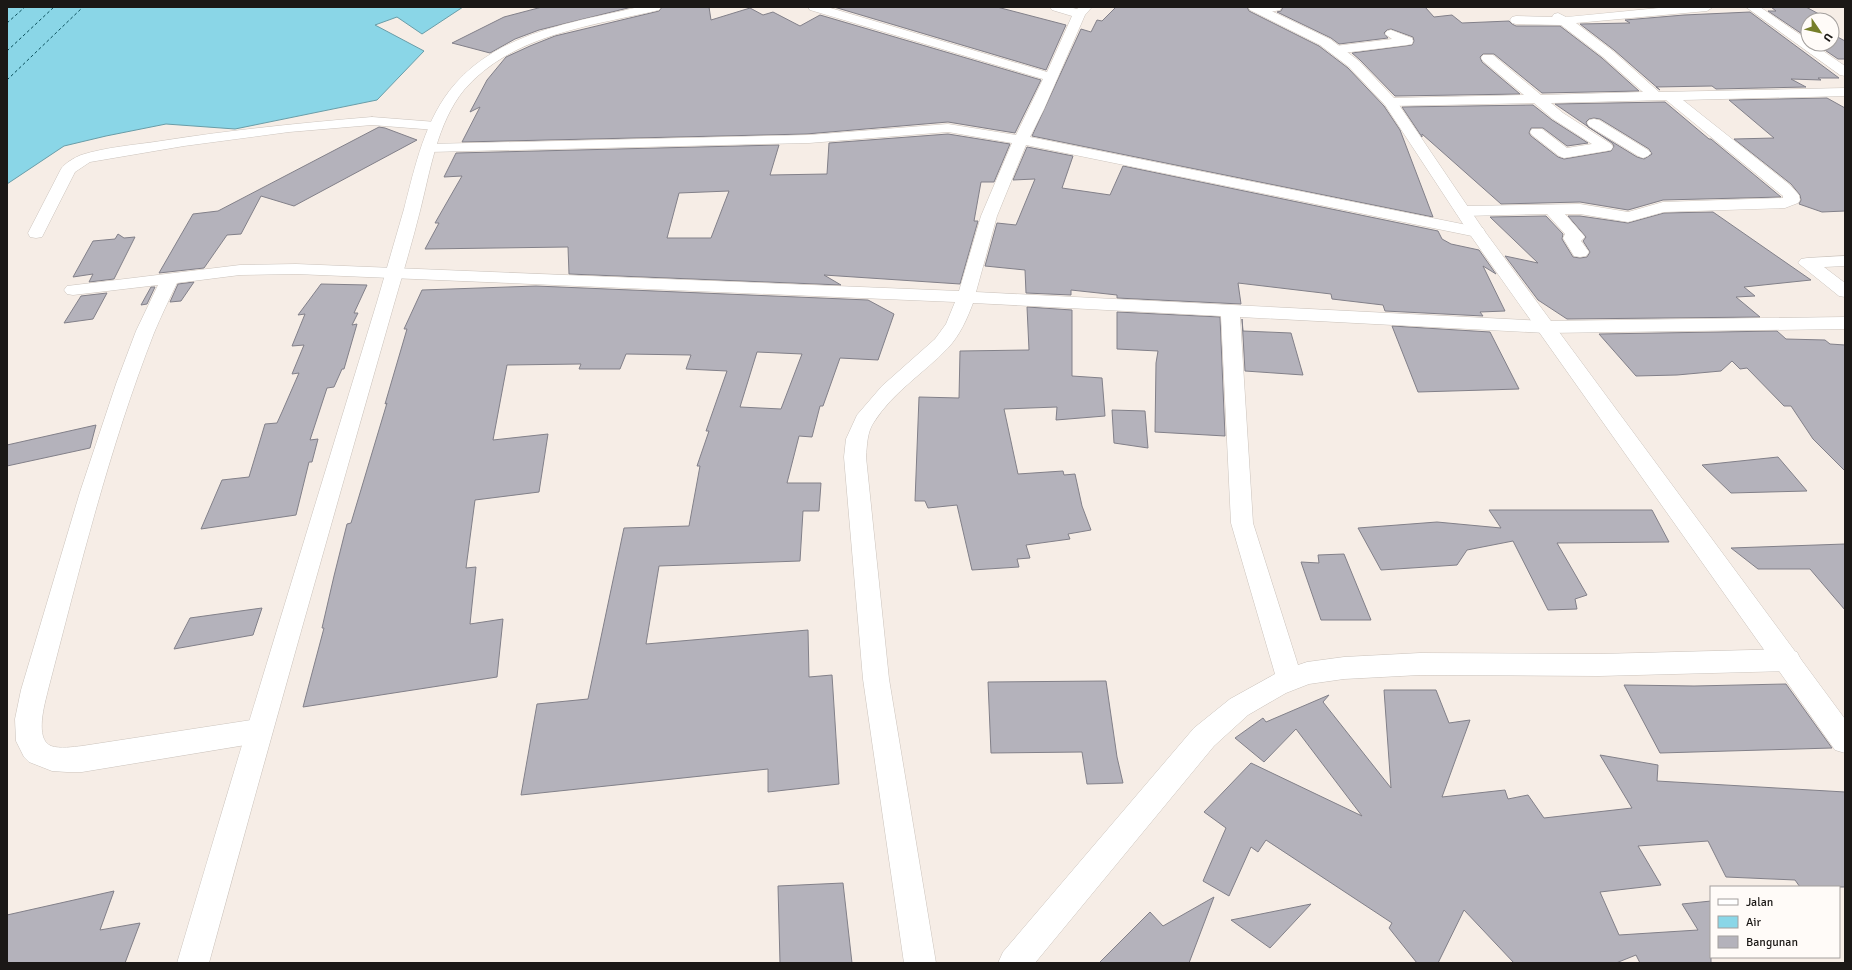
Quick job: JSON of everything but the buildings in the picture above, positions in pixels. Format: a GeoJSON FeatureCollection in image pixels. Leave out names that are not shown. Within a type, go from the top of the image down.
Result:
{"type":"FeatureCollection","features":[{"type":"Feature","properties":{"kind":"main road"},"geometry":{"type":"LineString","coordinates":[[193,963],[329,486],[395,272],[436,126],[459,88],[482,65],[503,51],[537,37],[566,28],[655,7]]}},
{"type":"Feature","properties":{"kind":"main road"},"geometry":{"type":"LineString","coordinates":[[814,7],[1051,77]]}},
{"type":"Feature","properties":{"kind":"main road"},"geometry":{"type":"LineString","coordinates":[[920,963],[876,679],[855,457],[857,439],[864,420],[889,391],[942,343],[955,325],[966,297],[989,216],[1013,155],[1022,140],[1083,11],[1056,7]]}},
{"type":"Feature","properties":{"kind":"main road"},"geometry":{"type":"LineString","coordinates":[[1463,211],[1580,209],[1628,217],[1663,207],[1785,203],[1792,200],[1791,196],[1784,188],[1609,54],[1542,7]]}},
{"type":"Feature","properties":{"kind":"main road"},"geometry":{"type":"LineString","coordinates":[[1516,20],[1562,20],[1707,7]]}},
{"type":"Feature","properties":{"kind":"main road"},"geometry":{"type":"LineString","coordinates":[[1752,7],[1845,72]]}},
{"type":"Feature","properties":{"kind":"main road"},"geometry":{"type":"LineString","coordinates":[[1263,8],[1311,34],[1354,64],[1390,102],[1463,211],[1845,741]]}},
{"type":"Feature","properties":{"kind":"main road"},"geometry":{"type":"LineString","coordinates":[[1335,50],[1407,42],[1391,34]]}},
{"type":"Feature","properties":{"kind":"main road"},"geometry":{"type":"LineString","coordinates":[[1488,58],[1558,116],[1606,147],[1564,153],[1537,132]]}},
{"type":"Feature","properties":{"kind":"main road"},"geometry":{"type":"LineString","coordinates":[[1390,102],[1845,92]]}},
{"type":"Feature","properties":{"kind":"main road"},"geometry":{"type":"LineString","coordinates":[[1561,98],[1573,110],[1643,153]]}},
{"type":"Feature","properties":{"kind":"main road"},"geometry":{"type":"LineString","coordinates":[[36,233],[69,168],[85,159],[101,154],[281,129],[372,121],[436,126]]}},
{"type":"Feature","properties":{"kind":"main road"},"geometry":{"type":"LineString","coordinates":[[429,148],[809,139],[926,129],[969,131],[1022,140],[1478,232]]}},
{"type":"Feature","properties":{"kind":"main road"},"geometry":{"type":"LineString","coordinates":[[1552,209],[1576,237],[1571,238],[1580,252]]}},
{"type":"Feature","properties":{"kind":"main road"},"geometry":{"type":"LineString","coordinates":[[1845,261],[1807,263],[1845,292]]}},
{"type":"Feature","properties":{"kind":"main road"},"geometry":{"type":"LineString","coordinates":[[73,290],[169,280],[240,270],[296,269],[966,297],[1546,327],[1845,323]]}},
{"type":"Feature","properties":{"kind":"main road"},"geometry":{"type":"LineString","coordinates":[[169,280],[139,349],[75,547],[33,697],[27,726],[30,741],[37,753],[54,760],[82,759],[258,731]]}},
{"type":"Feature","properties":{"kind":"main road"},"geometry":{"type":"LineString","coordinates":[[1230,310],[1242,523],[1290,680]]}},
{"type":"Feature","properties":{"kind":"main road"},"geometry":{"type":"LineString","coordinates":[[1014,963],[1204,737],[1239,707],[1290,680],[1307,673],[1344,668],[1392,665],[1598,665],[1788,660]]}},
{"type":"Feature","properties":{"kind":"water"},"geometry":{"type":"Polygon","coordinates":[[[7,7],[463,7],[422,34],[397,17],[375,25],[424,51],[377,100],[235,129],[166,124],[106,136],[64,146],[7,184],[7,7]]]}},
{"type":"Feature","properties":{"kind":"ferry route"},"geometry":{"type":"LineString","coordinates":[[7,23],[25,7]]}},
{"type":"Feature","properties":{"kind":"ferry route"},"geometry":{"type":"LineString","coordinates":[[7,51],[54,7]]}},
{"type":"Feature","properties":{"kind":"ferry route"},"geometry":{"type":"LineString","coordinates":[[7,80],[83,7]]}}]}
